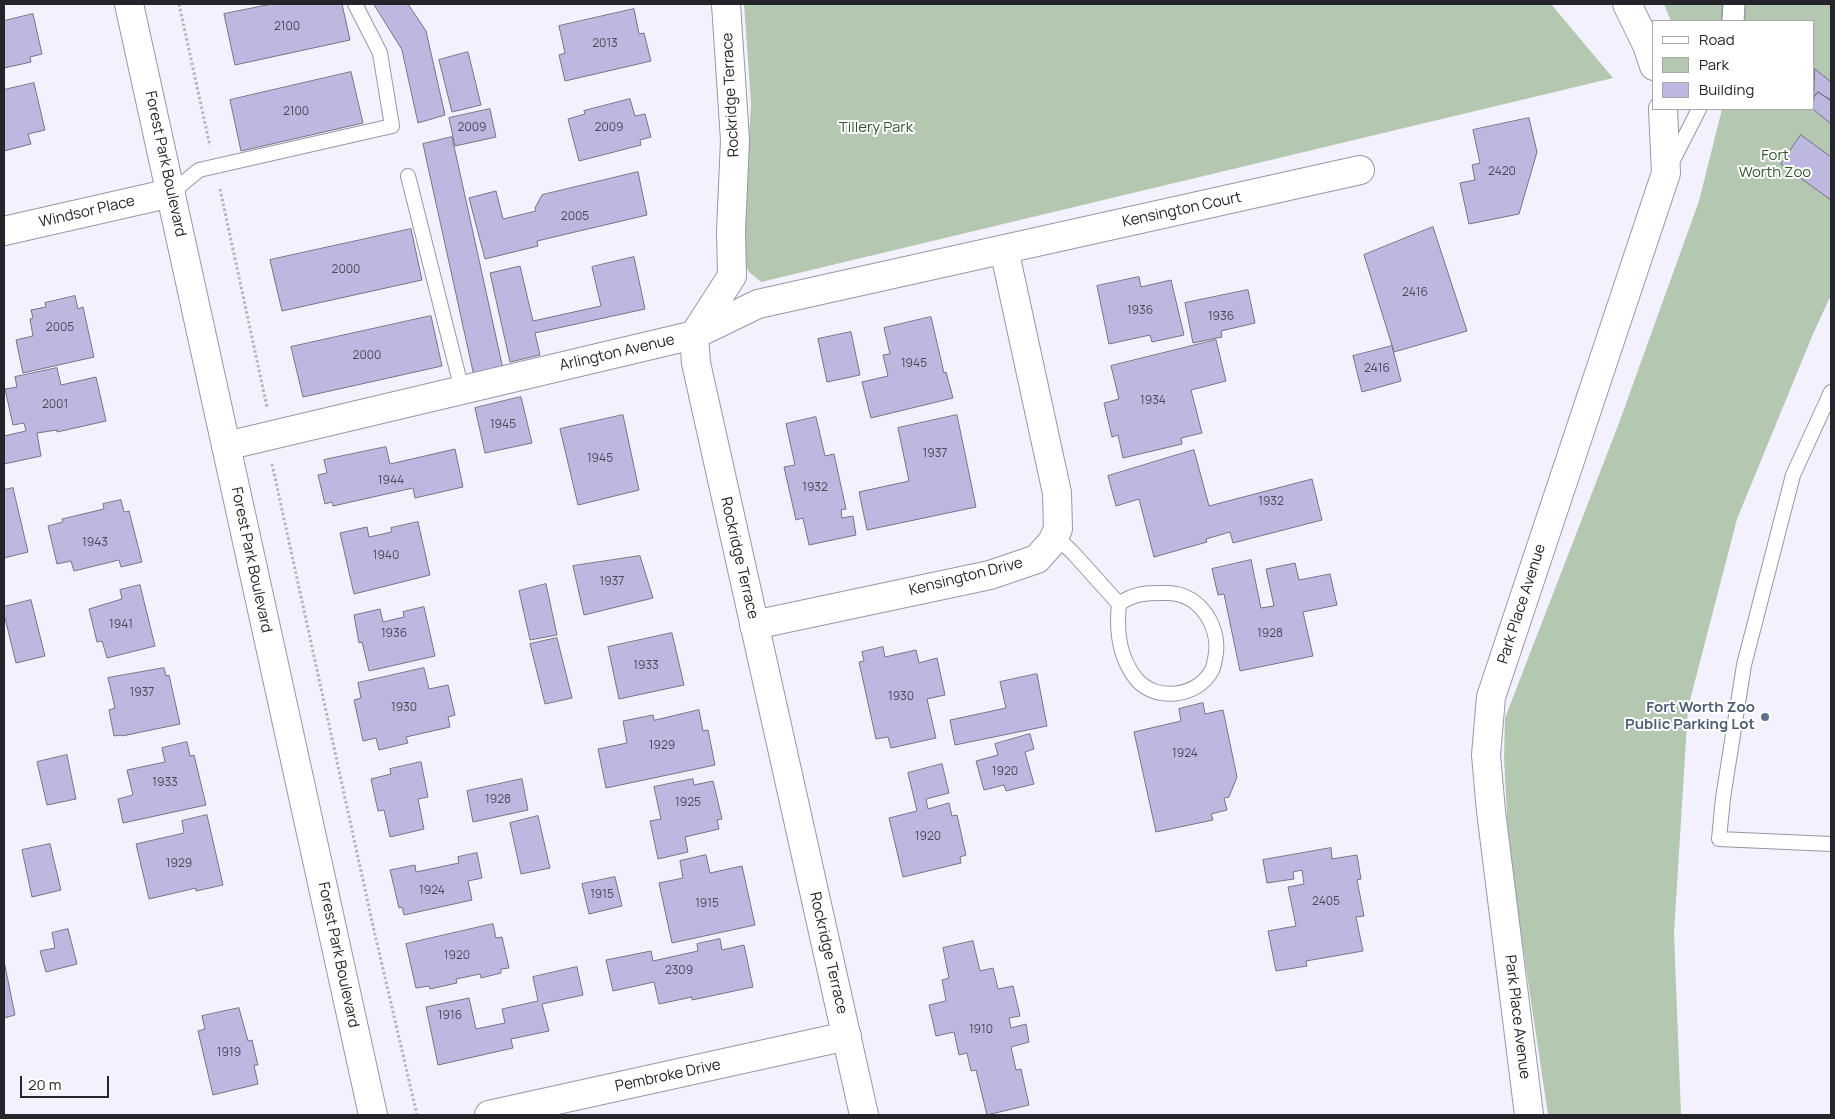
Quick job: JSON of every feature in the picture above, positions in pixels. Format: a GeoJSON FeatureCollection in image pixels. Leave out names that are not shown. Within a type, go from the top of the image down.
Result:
{"type":"FeatureCollection","features":[{"type":"Feature","properties":{"kind":"street","name":"Forest Park Boulevard"},"geometry":{"type":"LineString","coordinates":[[129,4],[373,1115]]}},
{"type":"Feature","properties":{"kind":"street","name":"Rockridge Terrace"},"geometry":{"type":"LineString","coordinates":[[726,4],[736,140],[731,230],[732,276],[694,335],[696,363],[864,1115]]}},
{"type":"Feature","properties":{"kind":"street"},"geometry":{"type":"LineString","coordinates":[[1627,4],[1647,45],[1652,60]]}},
{"type":"Feature","properties":{"kind":"street"},"geometry":{"type":"LineString","coordinates":[[1733,20],[1734,4]]}},
{"type":"Feature","properties":{"kind":"street","name":"Park Place Avenue"},"geometry":{"type":"LineString","coordinates":[[1529,1115],[1490,811],[1486,755],[1491,697],[1666,173],[1663,110]]}},
{"type":"Feature","properties":{"kind":"street","name":"Kensington Court"},"geometry":{"type":"LineString","coordinates":[[1004,249],[1360,170]]}},
{"type":"Feature","properties":{"kind":"street","name":"Windsor Place"},"geometry":{"type":"LineString","coordinates":[[4,231],[171,194]]}},
{"type":"Feature","properties":{"kind":"street","name":"Arlington Avenue"},"geometry":{"type":"LineString","coordinates":[[226,446],[694,335],[758,304],[1004,249]]}},
{"type":"Feature","properties":{"kind":"street"},"geometry":{"type":"LineString","coordinates":[[1004,249],[1057,493],[1058,529],[1056,535]]}},
{"type":"Feature","properties":{"kind":"street","name":"Kensington Drive"},"geometry":{"type":"LineString","coordinates":[[754,624],[990,575],[1037,559],[1056,535]]}},
{"type":"Feature","properties":{"kind":"street","name":"Pembroke Drive"},"geometry":{"type":"LineString","coordinates":[[489,1115],[847,1036]]}},
{"type":"Feature","properties":{"kind":"lane"},"geometry":{"type":"LineString","coordinates":[[171,194],[199,170],[392,126],[380,53],[355,4]]}},
{"type":"Feature","properties":{"kind":"lane"},"geometry":{"type":"LineString","coordinates":[[1666,173],[1698,110]]}},
{"type":"Feature","properties":{"kind":"lane"},"geometry":{"type":"LineString","coordinates":[[408,176],[462,390]]}},
{"type":"Feature","properties":{"kind":"lane"},"geometry":{"type":"LineString","coordinates":[[1831,392],[1793,475],[1744,665],[1723,798],[1719,839],[1831,844]]}},
{"type":"Feature","properties":{"kind":"lane"},"geometry":{"type":"LineString","coordinates":[[1056,535],[1118,604],[1117,627],[1119,644],[1124,660],[1132,674],[1141,683],[1150,690],[1161,694],[1173,694],[1183,692],[1203,681],[1212,670],[1217,644],[1214,630],[1208,615],[1187,596],[1173,593],[1141,593],[1129,597],[1118,604]]}},
{"type":"Feature","properties":{"kind":"path"},"geometry":{"type":"LineString","coordinates":[[179,4],[274,435],[269,452],[279,488],[373,926],[417,1115]]}},
{"type":"Feature","properties":{"kind":"green space","name":"Tillery Park"},"geometry":{"type":"Polygon","coordinates":[[[744,4],[1551,4],[1613,78],[761,282],[749,272],[742,258],[751,103],[744,4]]]}},
{"type":"Feature","properties":{"kind":"green space","name":"Fort Worth Zoo"},"geometry":{"type":"Polygon","coordinates":[[[1664,4],[1831,4],[1831,295],[1813,334],[1737,519],[1688,708],[1674,933],[1681,1115],[1548,1115],[1509,853],[1504,758],[1505,718],[1619,423],[1699,201],[1722,110],[1815,110],[1815,20],[1671,20],[1664,4]]]}},
{"type":"Feature","properties":{"kind":"building"},"geometry":{"type":"Polygon","coordinates":[[[272,4],[342,4],[350,40],[235,65],[224,14],[272,4]]]}},
{"type":"Feature","properties":{"kind":"building"},"geometry":{"type":"Polygon","coordinates":[[[374,4],[408,4],[426,31],[445,115],[418,123],[402,50],[374,4]]]}},
{"type":"Feature","properties":{"kind":"building"},"geometry":{"type":"Polygon","coordinates":[[[634,9],[639,34],[644,33],[651,61],[565,81],[559,55],[565,53],[559,26],[634,9]]]}},
{"type":"Feature","properties":{"kind":"building"},"geometry":{"type":"Polygon","coordinates":[[[33,14],[42,54],[30,57],[31,62],[4,68],[4,21],[33,14]]]}},
{"type":"Feature","properties":{"kind":"building"},"geometry":{"type":"Polygon","coordinates":[[[468,52],[481,105],[452,112],[439,60],[468,52]]]}},
{"type":"Feature","properties":{"kind":"building"},"geometry":{"type":"Polygon","coordinates":[[[1815,69],[1831,82],[1831,101],[1818,92],[1815,96],[1815,69]]]}},
{"type":"Feature","properties":{"kind":"building"},"geometry":{"type":"Polygon","coordinates":[[[351,72],[363,123],[241,151],[230,100],[351,72]]]}},
{"type":"Feature","properties":{"kind":"building"},"geometry":{"type":"Polygon","coordinates":[[[34,83],[45,130],[28,134],[31,144],[4,151],[4,90],[34,83]]]}},
{"type":"Feature","properties":{"kind":"building"},"geometry":{"type":"Polygon","coordinates":[[[1818,92],[1831,100],[1831,124],[1814,110],[1815,96],[1818,92]]]}},
{"type":"Feature","properties":{"kind":"building"},"geometry":{"type":"Polygon","coordinates":[[[630,99],[635,116],[645,114],[651,137],[640,140],[641,145],[579,161],[568,119],[585,114],[584,111],[630,99]]]}},
{"type":"Feature","properties":{"kind":"building"},"geometry":{"type":"Polygon","coordinates":[[[490,109],[496,137],[455,146],[449,118],[490,109]]]}},
{"type":"Feature","properties":{"kind":"building"},"geometry":{"type":"Polygon","coordinates":[[[1529,118],[1537,152],[1519,214],[1469,224],[1460,183],[1475,180],[1472,165],[1480,163],[1473,130],[1529,118]]]}},
{"type":"Feature","properties":{"kind":"building"},"geometry":{"type":"Polygon","coordinates":[[[1801,135],[1831,157],[1831,200],[1781,164],[1801,135]]]}},
{"type":"Feature","properties":{"kind":"building"},"geometry":{"type":"Polygon","coordinates":[[[452,137],[503,369],[474,376],[423,144],[452,137]]]}},
{"type":"Feature","properties":{"kind":"building"},"geometry":{"type":"Polygon","coordinates":[[[638,172],[647,215],[537,241],[538,246],[485,259],[469,198],[496,191],[503,219],[536,211],[535,208],[542,195],[638,172]]]}},
{"type":"Feature","properties":{"kind":"building"},"geometry":{"type":"Polygon","coordinates":[[[1433,227],[1467,331],[1394,352],[1364,255],[1433,227]]]}},
{"type":"Feature","properties":{"kind":"building"},"geometry":{"type":"Polygon","coordinates":[[[411,229],[422,280],[282,311],[270,260],[411,229]]]}},
{"type":"Feature","properties":{"kind":"building"},"geometry":{"type":"Polygon","coordinates":[[[634,257],[645,309],[535,333],[540,355],[510,362],[490,273],[520,266],[533,321],[601,306],[592,267],[634,257]]]}},
{"type":"Feature","properties":{"kind":"building"},"geometry":{"type":"Polygon","coordinates":[[[1139,277],[1141,287],[1171,280],[1184,335],[1152,342],[1150,335],[1109,344],[1097,286],[1139,277]]]}},
{"type":"Feature","properties":{"kind":"building"},"geometry":{"type":"Polygon","coordinates":[[[1248,290],[1255,323],[1221,331],[1222,337],[1193,343],[1185,303],[1248,290]]]}},
{"type":"Feature","properties":{"kind":"building"},"geometry":{"type":"Polygon","coordinates":[[[75,296],[78,309],[83,307],[94,357],[23,373],[16,340],[33,336],[30,319],[33,318],[31,310],[46,307],[45,303],[75,296]]]}},
{"type":"Feature","properties":{"kind":"building"},"geometry":{"type":"Polygon","coordinates":[[[431,316],[442,366],[303,397],[291,347],[431,316]]]}},
{"type":"Feature","properties":{"kind":"building"},"geometry":{"type":"Polygon","coordinates":[[[931,317],[944,373],[946,372],[953,398],[871,418],[862,382],[888,376],[883,355],[890,354],[884,328],[931,317]]]}},
{"type":"Feature","properties":{"kind":"building"},"geometry":{"type":"Polygon","coordinates":[[[851,332],[860,375],[827,382],[818,339],[851,332]]]}},
{"type":"Feature","properties":{"kind":"building"},"geometry":{"type":"Polygon","coordinates":[[[1216,340],[1226,381],[1191,390],[1202,433],[1181,438],[1182,444],[1123,458],[1118,435],[1112,437],[1104,403],[1119,399],[1111,366],[1216,340]]]}},
{"type":"Feature","properties":{"kind":"building"},"geometry":{"type":"Polygon","coordinates":[[[1392,346],[1401,381],[1362,392],[1353,356],[1392,346]]]}},
{"type":"Feature","properties":{"kind":"building"},"geometry":{"type":"Polygon","coordinates":[[[57,368],[61,385],[96,377],[106,421],[57,432],[57,430],[37,433],[41,456],[4,464],[4,436],[26,431],[24,423],[13,425],[5,389],[17,387],[15,377],[57,368]]]}},
{"type":"Feature","properties":{"kind":"building"},"geometry":{"type":"Polygon","coordinates":[[[521,397],[532,443],[485,453],[475,408],[521,397]]]}},
{"type":"Feature","properties":{"kind":"building"},"geometry":{"type":"Polygon","coordinates":[[[623,415],[639,490],[578,505],[560,429],[623,415]]]}},
{"type":"Feature","properties":{"kind":"building"},"geometry":{"type":"Polygon","coordinates":[[[957,415],[976,507],[867,530],[859,492],[909,481],[898,428],[957,415]]]}},
{"type":"Feature","properties":{"kind":"building"},"geometry":{"type":"Polygon","coordinates":[[[816,417],[825,456],[834,454],[846,509],[841,510],[842,518],[853,516],[856,535],[809,545],[803,518],[796,520],[784,467],[795,465],[786,424],[816,417]]]}},
{"type":"Feature","properties":{"kind":"building"},"geometry":{"type":"Polygon","coordinates":[[[386,447],[390,464],[455,449],[463,487],[415,498],[413,488],[333,506],[332,502],[325,504],[318,475],[327,473],[324,460],[386,447]]]}},
{"type":"Feature","properties":{"kind":"building"},"geometry":{"type":"Polygon","coordinates":[[[1194,450],[1209,506],[1312,479],[1322,520],[1233,543],[1230,532],[1206,539],[1207,542],[1154,557],[1139,499],[1116,506],[1108,476],[1194,450]]]}},
{"type":"Feature","properties":{"kind":"building"},"geometry":{"type":"Polygon","coordinates":[[[13,488],[28,552],[4,558],[4,490],[13,488]]]}},
{"type":"Feature","properties":{"kind":"building"},"geometry":{"type":"Polygon","coordinates":[[[121,500],[124,512],[129,511],[142,562],[121,567],[119,560],[74,571],[71,561],[57,564],[48,526],[63,522],[62,519],[104,509],[103,504],[121,500]]]}},
{"type":"Feature","properties":{"kind":"building"},"geometry":{"type":"Polygon","coordinates":[[[418,522],[430,575],[354,594],[340,533],[367,527],[369,537],[392,532],[391,528],[418,522]]]}},
{"type":"Feature","properties":{"kind":"building"},"geometry":{"type":"Polygon","coordinates":[[[640,556],[653,598],[584,615],[573,566],[640,556]]]}},
{"type":"Feature","properties":{"kind":"building"},"geometry":{"type":"Polygon","coordinates":[[[1251,560],[1261,608],[1274,606],[1266,569],[1295,563],[1299,580],[1330,574],[1337,605],[1303,612],[1313,656],[1240,671],[1224,594],[1218,595],[1212,569],[1251,560]]]}},
{"type":"Feature","properties":{"kind":"building"},"geometry":{"type":"Polygon","coordinates":[[[546,584],[557,635],[530,640],[519,591],[546,584]]]}},
{"type":"Feature","properties":{"kind":"building"},"geometry":{"type":"Polygon","coordinates":[[[140,585],[155,646],[107,658],[102,641],[97,642],[89,609],[122,599],[120,590],[140,585]]]}},
{"type":"Feature","properties":{"kind":"building"},"geometry":{"type":"Polygon","coordinates":[[[31,600],[45,656],[16,663],[4,607],[31,600]]]}},
{"type":"Feature","properties":{"kind":"building"},"geometry":{"type":"Polygon","coordinates":[[[424,607],[435,656],[369,671],[362,642],[359,643],[354,615],[380,609],[383,622],[404,617],[403,612],[424,607]]]}},
{"type":"Feature","properties":{"kind":"building"},"geometry":{"type":"Polygon","coordinates":[[[672,633],[684,685],[619,699],[608,647],[672,633]]]}},
{"type":"Feature","properties":{"kind":"building"},"geometry":{"type":"Polygon","coordinates":[[[557,638],[572,698],[545,704],[530,644],[557,638]]]}},
{"type":"Feature","properties":{"kind":"building"},"geometry":{"type":"Polygon","coordinates":[[[883,647],[885,657],[916,650],[919,663],[937,658],[945,695],[927,699],[936,738],[891,748],[888,737],[876,739],[859,662],[864,661],[862,652],[883,647]]]}},
{"type":"Feature","properties":{"kind":"building"},"geometry":{"type":"Polygon","coordinates":[[[164,668],[166,676],[169,675],[180,724],[114,736],[109,710],[115,708],[108,678],[164,668]]]}},
{"type":"Feature","properties":{"kind":"building"},"geometry":{"type":"Polygon","coordinates":[[[424,668],[429,689],[448,685],[455,715],[448,717],[450,727],[406,737],[408,743],[379,750],[376,738],[363,741],[354,700],[361,698],[358,683],[424,668]]]}},
{"type":"Feature","properties":{"kind":"building"},"geometry":{"type":"Polygon","coordinates":[[[1037,674],[1047,726],[955,745],[950,720],[1006,708],[1000,682],[1037,674]]]}},
{"type":"Feature","properties":{"kind":"building"},"geometry":{"type":"Polygon","coordinates":[[[1203,703],[1205,714],[1223,710],[1237,777],[1229,797],[1224,798],[1227,810],[1211,814],[1213,820],[1156,832],[1134,732],[1181,721],[1179,709],[1203,703]]]}},
{"type":"Feature","properties":{"kind":"building"},"geometry":{"type":"Polygon","coordinates":[[[699,710],[703,731],[708,730],[715,765],[606,788],[598,749],[627,743],[623,721],[653,715],[654,720],[699,710]]]}},
{"type":"Feature","properties":{"kind":"building"},"geometry":{"type":"Polygon","coordinates":[[[1030,734],[1034,749],[1025,752],[1034,784],[1006,791],[1004,785],[984,790],[976,761],[998,755],[995,744],[1030,734]]]}},
{"type":"Feature","properties":{"kind":"building"},"geometry":{"type":"Polygon","coordinates":[[[187,742],[190,756],[194,755],[206,805],[123,823],[118,799],[133,795],[127,770],[165,762],[162,748],[187,742]]]}},
{"type":"Feature","properties":{"kind":"building"},"geometry":{"type":"Polygon","coordinates":[[[67,755],[76,799],[47,805],[37,762],[67,755]]]}},
{"type":"Feature","properties":{"kind":"building"},"geometry":{"type":"Polygon","coordinates":[[[421,762],[428,797],[418,799],[424,829],[390,837],[384,810],[378,811],[371,779],[391,774],[390,769],[421,762]]]}},
{"type":"Feature","properties":{"kind":"building"},"geometry":{"type":"Polygon","coordinates":[[[942,764],[949,793],[926,799],[928,809],[949,803],[952,816],[957,815],[966,855],[960,857],[961,863],[903,877],[889,818],[917,811],[908,773],[942,764]]]}},
{"type":"Feature","properties":{"kind":"building"},"geometry":{"type":"Polygon","coordinates":[[[522,779],[528,810],[473,822],[467,791],[522,779]]]}},
{"type":"Feature","properties":{"kind":"building"},"geometry":{"type":"Polygon","coordinates":[[[693,779],[694,785],[713,781],[722,819],[717,820],[719,829],[685,837],[688,852],[658,859],[650,821],[661,819],[654,787],[693,779]]]}},
{"type":"Feature","properties":{"kind":"building"},"geometry":{"type":"Polygon","coordinates":[[[207,815],[223,885],[196,891],[196,888],[149,899],[136,844],[184,833],[182,821],[207,815]]]}},
{"type":"Feature","properties":{"kind":"building"},"geometry":{"type":"Polygon","coordinates":[[[538,816],[550,868],[521,874],[510,823],[538,816]]]}},
{"type":"Feature","properties":{"kind":"building"},"geometry":{"type":"Polygon","coordinates":[[[50,844],[61,890],[32,897],[22,850],[50,844]]]}},
{"type":"Feature","properties":{"kind":"building"},"geometry":{"type":"Polygon","coordinates":[[[1331,848],[1332,859],[1357,855],[1361,879],[1357,880],[1364,916],[1356,917],[1363,951],[1306,961],[1307,966],[1276,971],[1268,931],[1296,926],[1288,887],[1304,884],[1302,870],[1293,872],[1294,879],[1267,883],[1263,860],[1331,848]]]}},
{"type":"Feature","properties":{"kind":"building"},"geometry":{"type":"Polygon","coordinates":[[[477,853],[482,878],[468,881],[472,900],[404,915],[402,907],[399,908],[390,870],[415,865],[416,872],[459,863],[458,857],[477,853]]]}},
{"type":"Feature","properties":{"kind":"building"},"geometry":{"type":"Polygon","coordinates":[[[706,855],[710,873],[742,866],[755,925],[672,943],[659,883],[683,878],[680,861],[706,855]]]}},
{"type":"Feature","properties":{"kind":"building"},"geometry":{"type":"Polygon","coordinates":[[[615,877],[622,906],[589,914],[582,884],[615,877]]]}},
{"type":"Feature","properties":{"kind":"building"},"geometry":{"type":"Polygon","coordinates":[[[493,924],[496,938],[502,937],[509,968],[501,969],[501,973],[481,978],[480,974],[456,979],[457,983],[430,989],[429,986],[416,988],[406,944],[493,924]]]}},
{"type":"Feature","properties":{"kind":"building"},"geometry":{"type":"Polygon","coordinates":[[[68,929],[77,964],[46,972],[40,951],[55,948],[52,933],[68,929]]]}},
{"type":"Feature","properties":{"kind":"building"},"geometry":{"type":"Polygon","coordinates":[[[720,939],[722,950],[744,945],[753,987],[692,1000],[692,997],[659,1004],[654,982],[613,991],[606,960],[651,951],[653,961],[698,951],[697,944],[720,939]]]}},
{"type":"Feature","properties":{"kind":"building"},"geometry":{"type":"Polygon","coordinates":[[[973,941],[980,971],[993,968],[998,989],[1013,986],[1020,1016],[1009,1018],[1011,1028],[1026,1024],[1029,1042],[1011,1047],[1016,1070],[1021,1069],[1029,1105],[987,1115],[976,1070],[971,1071],[967,1053],[959,1055],[954,1032],[936,1036],[929,1005],[946,1001],[942,980],[949,978],[943,948],[973,941]]]}},
{"type":"Feature","properties":{"kind":"building"},"geometry":{"type":"Polygon","coordinates":[[[4,961],[15,1015],[4,1018],[4,961]]]}},
{"type":"Feature","properties":{"kind":"building"},"geometry":{"type":"Polygon","coordinates":[[[577,967],[583,995],[542,1004],[549,1031],[511,1039],[513,1048],[438,1065],[426,1007],[469,998],[476,1029],[505,1023],[502,1009],[538,1001],[533,977],[577,967]]]}},
{"type":"Feature","properties":{"kind":"building"},"geometry":{"type":"Polygon","coordinates":[[[239,1008],[248,1041],[252,1040],[258,1065],[254,1065],[258,1084],[213,1095],[198,1031],[205,1029],[202,1016],[239,1008]]]}},
{"type":"Feature","properties":{"kind":"place","name":"Fort Worth Zoo Public Parking Lot"},"geometry":{"type":"Point","coordinates":[1765,717]}}]}
